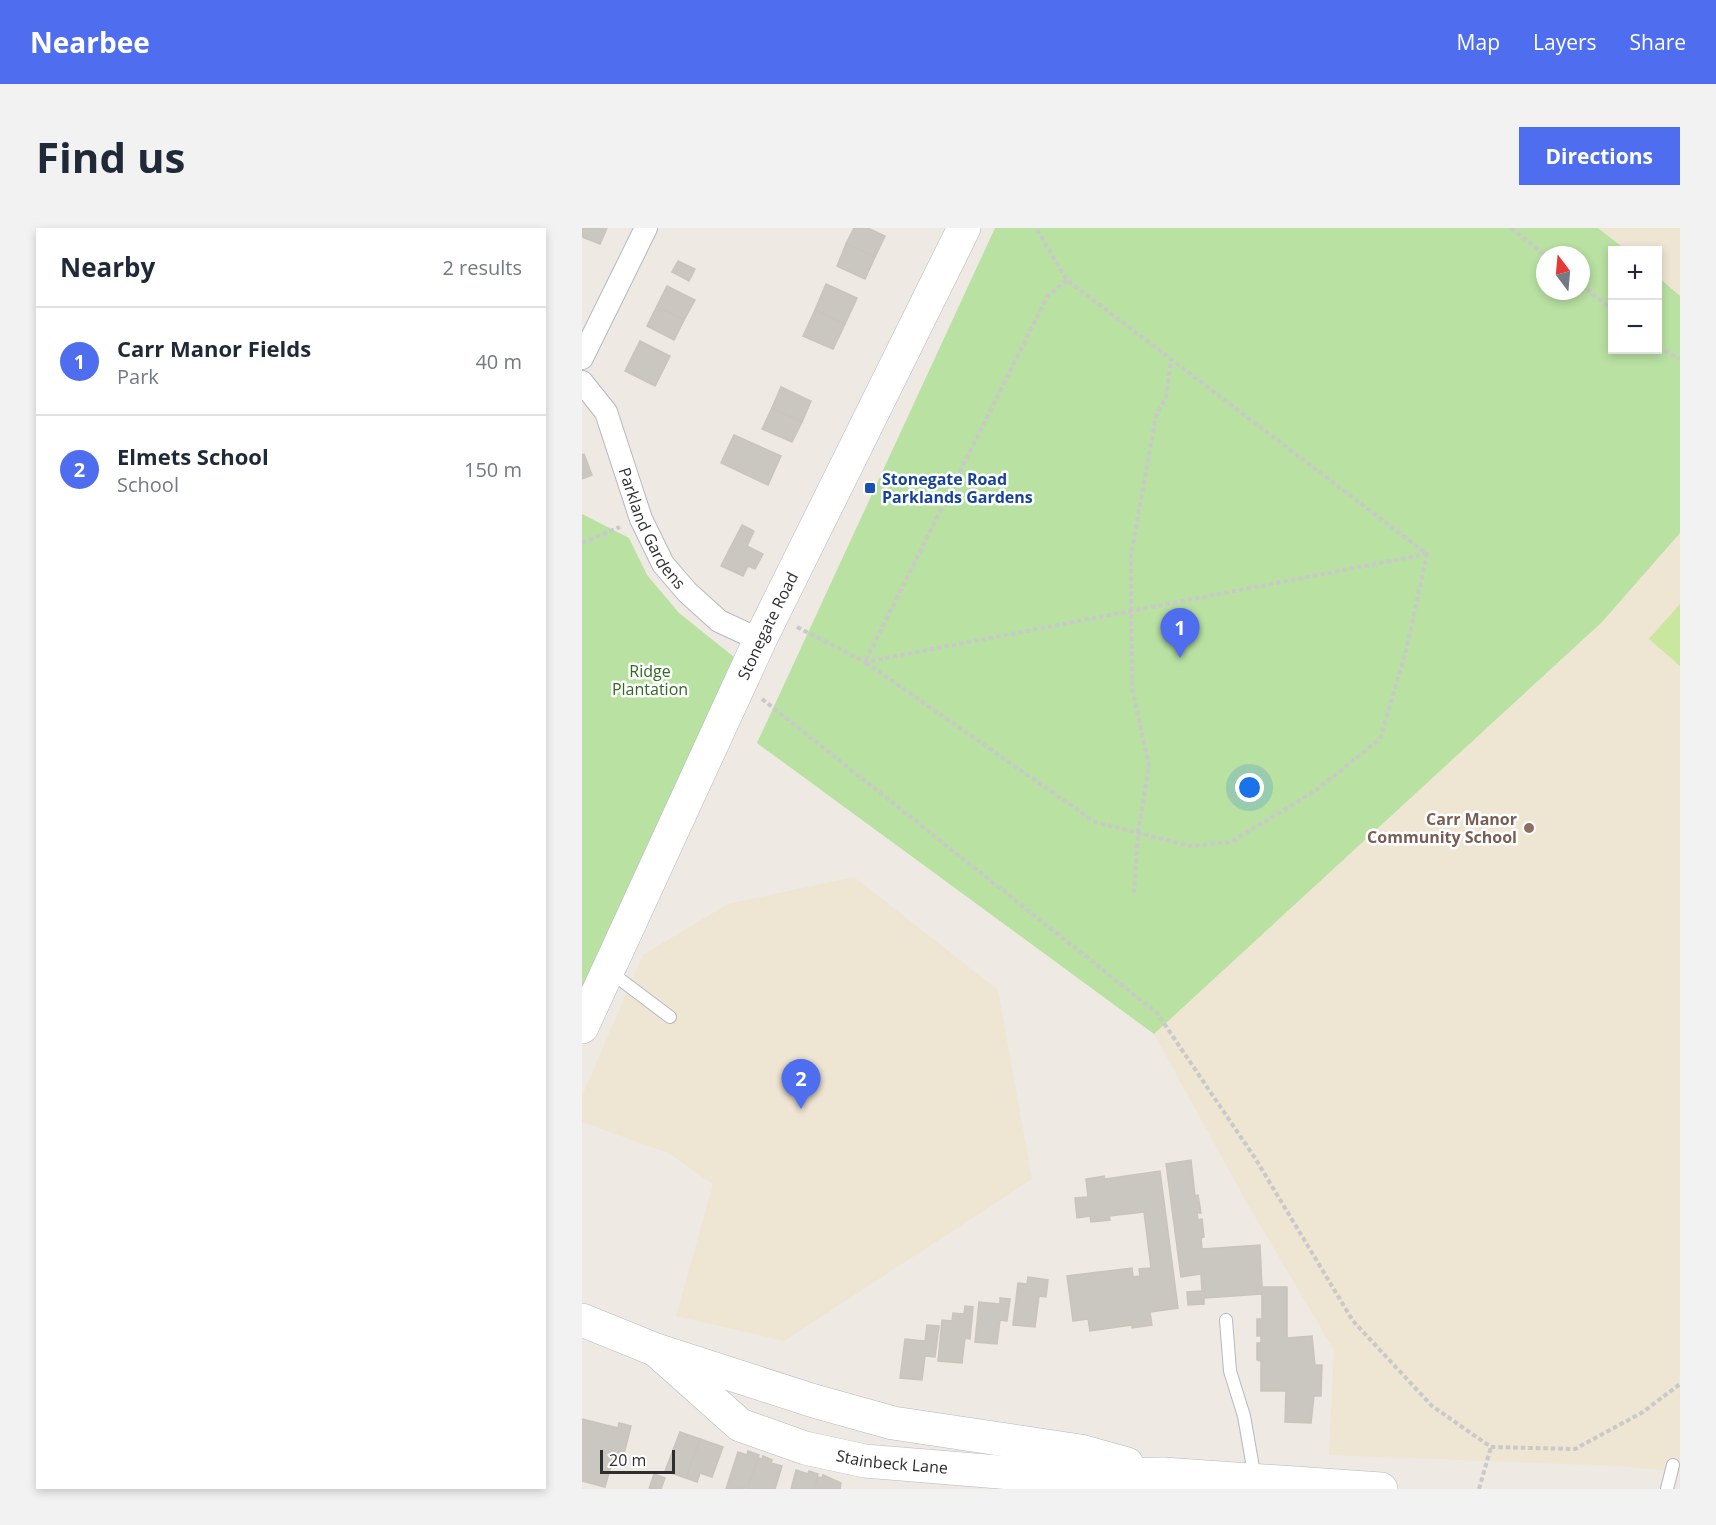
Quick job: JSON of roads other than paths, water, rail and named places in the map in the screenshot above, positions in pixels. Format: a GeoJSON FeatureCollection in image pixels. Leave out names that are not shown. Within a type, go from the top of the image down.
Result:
{"type":"FeatureCollection","features":[{"type":"Feature","properties":{"kind":"street"},"geometry":{"type":"LineString","coordinates":[[582,358],[646,228]]}},
{"type":"Feature","properties":{"kind":"street","name":"Stonegate Road"},"geometry":{"type":"LineString","coordinates":[[582,1027],[766,627],[964,228]]}},
{"type":"Feature","properties":{"kind":"street","name":"Parkland Gardens"},"geometry":{"type":"LineString","coordinates":[[582,382],[606,412],[641,519],[663,564],[687,592],[719,621],[766,627]]}},
{"type":"Feature","properties":{"kind":"street","name":"Stainbeck Lane"},"geometry":{"type":"LineString","coordinates":[[582,1320],[656,1350],[814,1401],[893,1423],[1080,1451],[1160,1482]]}},
{"type":"Feature","properties":{"kind":"street","name":"Stainbeck Lane"},"geometry":{"type":"LineString","coordinates":[[656,1350],[740,1425],[805,1448],[866,1461],[1047,1476],[1160,1482],[1255,1480],[1381,1489]]}},
{"type":"Feature","properties":{"kind":"lane"},"geometry":{"type":"LineString","coordinates":[[608,970],[669,1017]]}},
{"type":"Feature","properties":{"kind":"lane"},"geometry":{"type":"LineString","coordinates":[[1226,1320],[1230,1371],[1244,1416],[1255,1480]]}},
{"type":"Feature","properties":{"kind":"lane"},"geometry":{"type":"LineString","coordinates":[[1668,1489],[1673,1465]]}},
{"type":"Feature","properties":{"kind":"place","name":"Stonegate Road Parklands Gardens"},"geometry":{"type":"Point","coordinates":[870,488]}},
{"type":"Feature","properties":{"kind":"place","name":"Carr Manor Fields"},"geometry":{"type":"Point","coordinates":[1180,658]}},
{"type":"Feature","properties":{"kind":"place","name":"Carr Manor Community School"},"geometry":{"type":"Point","coordinates":[1529,828]}},
{"type":"Feature","properties":{"kind":"place","name":"Elmets School"},"geometry":{"type":"Point","coordinates":[801,1109]}},
{"type":"Feature","properties":{"kind":"park label","name":"Ridge Plantation"},"geometry":{"type":"Point","coordinates":[650,680]}}]}
